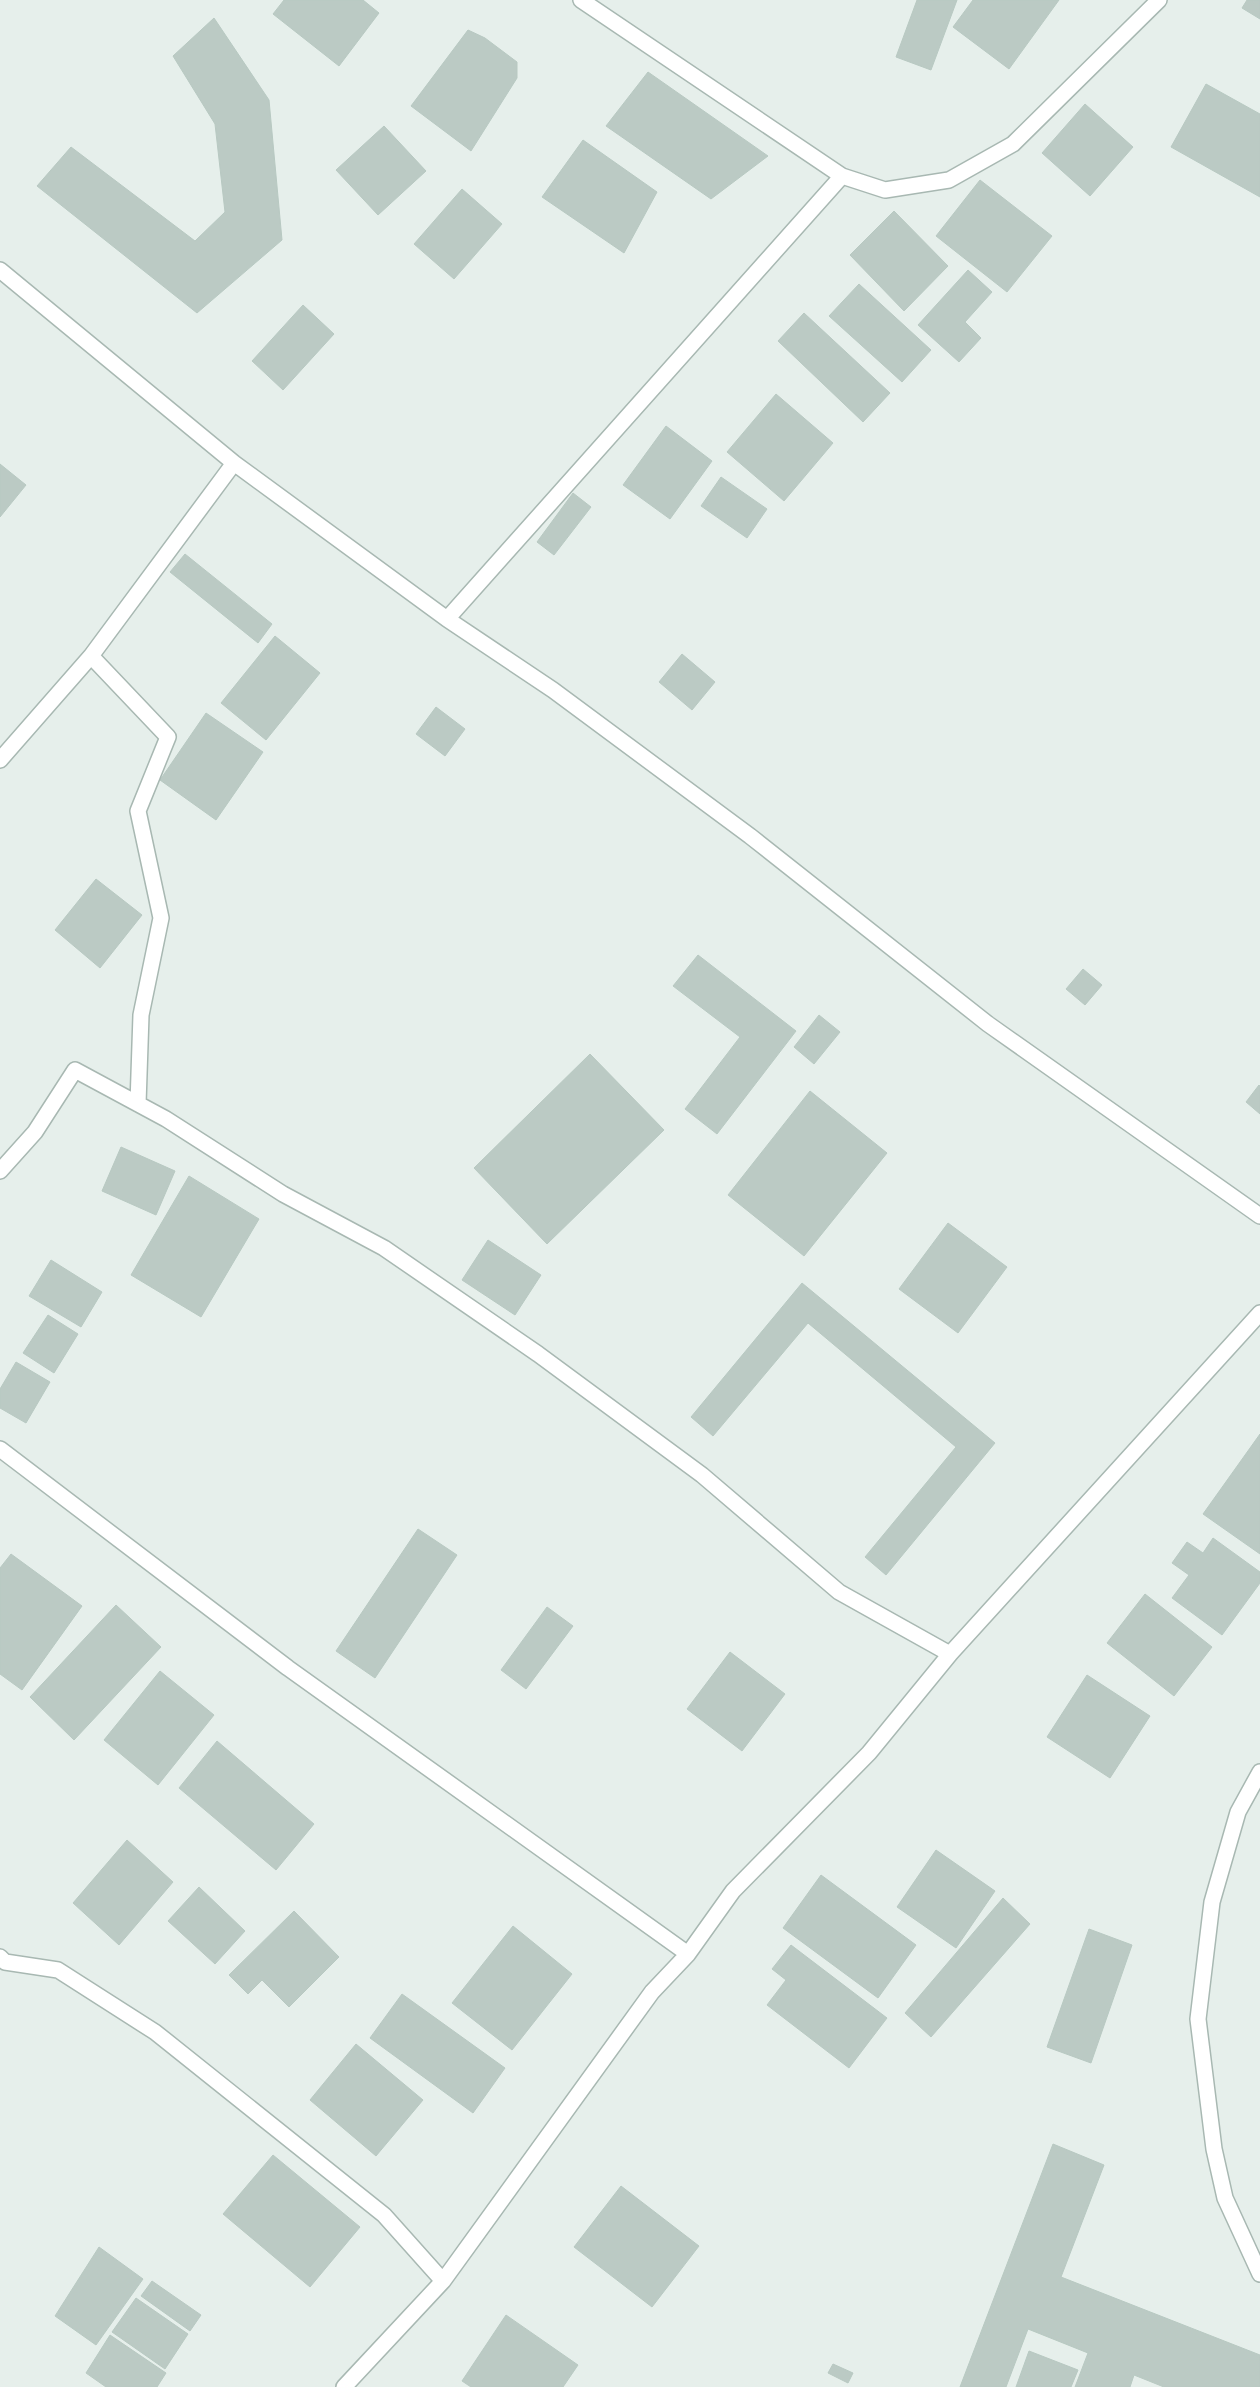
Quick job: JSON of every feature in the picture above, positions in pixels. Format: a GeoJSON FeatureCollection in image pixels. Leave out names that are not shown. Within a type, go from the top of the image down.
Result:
{"type":"FeatureCollection","features":[{"type":"Feature","properties":{"kind":"street"},"geometry":{"type":"LineString","coordinates":[[581,0],[842,176],[884,190],[949,180],[1013,144],[1159,0]]}},
{"type":"Feature","properties":{"kind":"street"},"geometry":{"type":"LineString","coordinates":[[447,619],[842,176]]}},
{"type":"Feature","properties":{"kind":"street"},"geometry":{"type":"LineString","coordinates":[[0,270],[234,463],[447,619],[553,690],[750,836],[988,1024],[1260,1216]]}},
{"type":"Feature","properties":{"kind":"street"},"geometry":{"type":"LineString","coordinates":[[0,760],[91,656],[234,463]]}},
{"type":"Feature","properties":{"kind":"street"},"geometry":{"type":"LineString","coordinates":[[91,656],[168,737],[138,811],[161,918],[141,1016],[138,1104]]}},
{"type":"Feature","properties":{"kind":"street"},"geometry":{"type":"LineString","coordinates":[[0,1171],[35,1132],[75,1070],[166,1119],[283,1194],[384,1248],[538,1354],[702,1475],[839,1592],[950,1654]]}},
{"type":"Feature","properties":{"kind":"street"},"geometry":{"type":"LineString","coordinates":[[344,2387],[443,2281],[652,1992],[688,1954],[734,1891],[869,1753],[950,1654],[1260,1313]]}},
{"type":"Feature","properties":{"kind":"street"},"geometry":{"type":"LineString","coordinates":[[0,1449],[288,1668],[688,1954]]}},
{"type":"Feature","properties":{"kind":"street"},"geometry":{"type":"LineString","coordinates":[[1260,1772],[1238,1812],[1212,1902],[1198,2019],[1214,2149],[1225,2198],[1260,2274]]}},
{"type":"Feature","properties":{"kind":"street"},"geometry":{"type":"LineString","coordinates":[[0,1957],[5,1962],[58,1970],[155,2032],[384,2215],[443,2281]]}},
{"type":"Feature","properties":{"kind":"building"},"geometry":{"type":"Polygon","coordinates":[[[284,0],[363,0],[379,13],[339,66],[273,14],[284,0]]]}},
{"type":"Feature","properties":{"kind":"building"},"geometry":{"type":"Polygon","coordinates":[[[917,0],[957,0],[931,70],[896,57],[917,0]]]}},
{"type":"Feature","properties":{"kind":"building"},"geometry":{"type":"Polygon","coordinates":[[[973,0],[1059,0],[1009,69],[953,27],[973,0]]]}},
{"type":"Feature","properties":{"kind":"building"},"geometry":{"type":"Polygon","coordinates":[[[1247,0],[1260,0],[1260,19],[1242,8],[1247,0]]]}},
{"type":"Feature","properties":{"kind":"building"},"geometry":{"type":"Polygon","coordinates":[[[214,18],[269,100],[282,240],[197,313],[37,186],[71,147],[195,241],[225,212],[215,124],[173,56],[214,18]]]}},
{"type":"Feature","properties":{"kind":"building"},"geometry":{"type":"Polygon","coordinates":[[[468,30],[485,38],[517,62],[517,78],[471,151],[411,106],[468,30]]]}},
{"type":"Feature","properties":{"kind":"building"},"geometry":{"type":"Polygon","coordinates":[[[648,72],[768,156],[711,199],[606,126],[648,72]]]}},
{"type":"Feature","properties":{"kind":"building"},"geometry":{"type":"Polygon","coordinates":[[[1206,84],[1260,114],[1260,197],[1171,147],[1206,84]]]}},
{"type":"Feature","properties":{"kind":"building"},"geometry":{"type":"Polygon","coordinates":[[[1085,104],[1133,147],[1090,196],[1042,153],[1085,104]]]}},
{"type":"Feature","properties":{"kind":"building"},"geometry":{"type":"Polygon","coordinates":[[[384,126],[426,171],[378,215],[336,170],[384,126]]]}},
{"type":"Feature","properties":{"kind":"building"},"geometry":{"type":"Polygon","coordinates":[[[583,140],[657,192],[624,253],[542,197],[583,140]]]}},
{"type":"Feature","properties":{"kind":"building"},"geometry":{"type":"Polygon","coordinates":[[[980,180],[1052,236],[1007,292],[936,236],[980,180]]]}},
{"type":"Feature","properties":{"kind":"building"},"geometry":{"type":"Polygon","coordinates":[[[462,189],[502,224],[454,279],[414,244],[462,189]]]}},
{"type":"Feature","properties":{"kind":"building"},"geometry":{"type":"Polygon","coordinates":[[[894,211],[948,266],[904,311],[850,255],[894,211]]]}},
{"type":"Feature","properties":{"kind":"building"},"geometry":{"type":"Polygon","coordinates":[[[968,270],[992,292],[965,322],[981,338],[959,362],[918,325],[968,270]]]}},
{"type":"Feature","properties":{"kind":"building"},"geometry":{"type":"Polygon","coordinates":[[[859,284],[931,350],[902,382],[829,316],[859,284]]]}},
{"type":"Feature","properties":{"kind":"building"},"geometry":{"type":"Polygon","coordinates":[[[303,305],[334,334],[283,390],[252,361],[303,305]]]}},
{"type":"Feature","properties":{"kind":"building"},"geometry":{"type":"Polygon","coordinates":[[[804,313],[890,393],[863,422],[778,341],[804,313]]]}},
{"type":"Feature","properties":{"kind":"building"},"geometry":{"type":"Polygon","coordinates":[[[776,394],[833,443],[784,501],[727,452],[776,394]]]}},
{"type":"Feature","properties":{"kind":"building"},"geometry":{"type":"Polygon","coordinates":[[[666,426],[712,461],[670,519],[623,485],[666,426]]]}},
{"type":"Feature","properties":{"kind":"building"},"geometry":{"type":"Polygon","coordinates":[[[0,464],[26,485],[0,517],[0,464]]]}},
{"type":"Feature","properties":{"kind":"building"},"geometry":{"type":"Polygon","coordinates":[[[721,477],[767,509],[747,538],[701,506],[721,477]]]}},
{"type":"Feature","properties":{"kind":"building"},"geometry":{"type":"Polygon","coordinates":[[[573,493],[591,507],[554,555],[537,542],[573,493]]]}},
{"type":"Feature","properties":{"kind":"building"},"geometry":{"type":"Polygon","coordinates":[[[185,554],[272,624],[258,643],[170,572],[185,554]]]}},
{"type":"Feature","properties":{"kind":"building"},"geometry":{"type":"Polygon","coordinates":[[[275,636],[320,673],[266,740],[221,703],[275,636]]]}},
{"type":"Feature","properties":{"kind":"building"},"geometry":{"type":"Polygon","coordinates":[[[682,654],[715,682],[692,710],[659,682],[682,654]]]}},
{"type":"Feature","properties":{"kind":"building"},"geometry":{"type":"Polygon","coordinates":[[[436,707],[465,729],[445,756],[416,734],[436,707]]]}},
{"type":"Feature","properties":{"kind":"building"},"geometry":{"type":"Polygon","coordinates":[[[206,713],[263,752],[216,820],[160,780],[206,713]]]}},
{"type":"Feature","properties":{"kind":"building"},"geometry":{"type":"Polygon","coordinates":[[[96,879],[142,915],[100,968],[55,930],[96,879]]]}},
{"type":"Feature","properties":{"kind":"building"},"geometry":{"type":"Polygon","coordinates":[[[698,955],[796,1031],[717,1134],[685,1109],[740,1037],[673,986],[698,955]]]}},
{"type":"Feature","properties":{"kind":"building"},"geometry":{"type":"Polygon","coordinates":[[[1083,969],[1102,985],[1085,1005],[1066,989],[1083,969]]]}},
{"type":"Feature","properties":{"kind":"building"},"geometry":{"type":"Polygon","coordinates":[[[819,1015],[840,1032],[814,1064],[794,1047],[819,1015]]]}},
{"type":"Feature","properties":{"kind":"building"},"geometry":{"type":"Polygon","coordinates":[[[590,1054],[664,1130],[547,1244],[474,1168],[590,1054]]]}},
{"type":"Feature","properties":{"kind":"building"},"geometry":{"type":"Polygon","coordinates":[[[1260,1086],[1260,1114],[1246,1102],[1260,1086]]]}},
{"type":"Feature","properties":{"kind":"building"},"geometry":{"type":"Polygon","coordinates":[[[810,1091],[887,1153],[804,1256],[728,1195],[810,1091]]]}},
{"type":"Feature","properties":{"kind":"building"},"geometry":{"type":"Polygon","coordinates":[[[121,1147],[175,1171],[156,1215],[102,1191],[121,1147]]]}},
{"type":"Feature","properties":{"kind":"building"},"geometry":{"type":"Polygon","coordinates":[[[189,1176],[259,1219],[201,1317],[131,1275],[189,1176]]]}},
{"type":"Feature","properties":{"kind":"building"},"geometry":{"type":"Polygon","coordinates":[[[948,1223],[1007,1267],[958,1333],[899,1289],[948,1223]]]}},
{"type":"Feature","properties":{"kind":"building"},"geometry":{"type":"Polygon","coordinates":[[[488,1240],[541,1275],[515,1315],[462,1280],[488,1240]]]}},
{"type":"Feature","properties":{"kind":"building"},"geometry":{"type":"Polygon","coordinates":[[[51,1260],[102,1292],[81,1327],[29,1296],[51,1260]]]}},
{"type":"Feature","properties":{"kind":"building"},"geometry":{"type":"Polygon","coordinates":[[[802,1283],[995,1443],[886,1575],[865,1557],[956,1447],[808,1323],[713,1436],[691,1417],[802,1283]]]}},
{"type":"Feature","properties":{"kind":"building"},"geometry":{"type":"Polygon","coordinates":[[[48,1315],[78,1334],[54,1373],[23,1353],[48,1315]]]}},
{"type":"Feature","properties":{"kind":"building"},"geometry":{"type":"Polygon","coordinates":[[[16,1362],[50,1382],[26,1423],[0,1408],[0,1389],[16,1362]]]}},
{"type":"Feature","properties":{"kind":"building"},"geometry":{"type":"Polygon","coordinates":[[[1260,1434],[1260,1554],[1203,1514],[1260,1434]]]}},
{"type":"Feature","properties":{"kind":"building"},"geometry":{"type":"Polygon","coordinates":[[[418,1529],[457,1555],[375,1678],[336,1651],[418,1529]]]}},
{"type":"Feature","properties":{"kind":"building"},"geometry":{"type":"Polygon","coordinates":[[[1213,1538],[1260,1572],[1260,1583],[1222,1635],[1172,1598],[1189,1575],[1172,1563],[1187,1542],[1203,1553],[1213,1538]]]}},
{"type":"Feature","properties":{"kind":"building"},"geometry":{"type":"Polygon","coordinates":[[[11,1554],[82,1606],[22,1690],[0,1674],[0,1568],[11,1554]]]}},
{"type":"Feature","properties":{"kind":"building"},"geometry":{"type":"Polygon","coordinates":[[[1145,1594],[1212,1647],[1174,1696],[1107,1643],[1145,1594]]]}},
{"type":"Feature","properties":{"kind":"building"},"geometry":{"type":"Polygon","coordinates":[[[116,1605],[161,1647],[74,1740],[30,1697],[116,1605]]]}},
{"type":"Feature","properties":{"kind":"building"},"geometry":{"type":"Polygon","coordinates":[[[547,1607],[573,1626],[526,1689],[501,1670],[547,1607]]]}},
{"type":"Feature","properties":{"kind":"building"},"geometry":{"type":"Polygon","coordinates":[[[730,1652],[785,1694],[742,1751],[687,1709],[730,1652]]]}},
{"type":"Feature","properties":{"kind":"building"},"geometry":{"type":"Polygon","coordinates":[[[160,1671],[214,1715],[158,1785],[104,1740],[160,1671]]]}},
{"type":"Feature","properties":{"kind":"building"},"geometry":{"type":"Polygon","coordinates":[[[1087,1675],[1150,1716],[1110,1778],[1047,1737],[1087,1675]]]}},
{"type":"Feature","properties":{"kind":"building"},"geometry":{"type":"Polygon","coordinates":[[[217,1741],[314,1824],[276,1870],[179,1788],[217,1741]]]}},
{"type":"Feature","properties":{"kind":"building"},"geometry":{"type":"Polygon","coordinates":[[[127,1840],[173,1882],[119,1945],[73,1903],[127,1840]]]}},
{"type":"Feature","properties":{"kind":"building"},"geometry":{"type":"Polygon","coordinates":[[[936,1850],[995,1891],[956,1948],[897,1907],[936,1850]]]}},
{"type":"Feature","properties":{"kind":"building"},"geometry":{"type":"Polygon","coordinates":[[[821,1875],[916,1945],[878,1998],[783,1928],[821,1875]]]}},
{"type":"Feature","properties":{"kind":"building"},"geometry":{"type":"Polygon","coordinates":[[[199,1887],[245,1931],[215,1964],[168,1921],[199,1887]]]}},
{"type":"Feature","properties":{"kind":"building"},"geometry":{"type":"Polygon","coordinates":[[[1003,1898],[1030,1924],[931,2037],[905,2013],[1003,1898]]]}},
{"type":"Feature","properties":{"kind":"building"},"geometry":{"type":"Polygon","coordinates":[[[294,1911],[339,1957],[289,2007],[262,1980],[248,1994],[229,1975],[294,1911]]]}},
{"type":"Feature","properties":{"kind":"building"},"geometry":{"type":"Polygon","coordinates":[[[513,1926],[572,1974],[512,2050],[452,2003],[513,1926]]]}},
{"type":"Feature","properties":{"kind":"building"},"geometry":{"type":"Polygon","coordinates":[[[1089,1929],[1132,1945],[1091,2063],[1047,2047],[1089,1929]]]}},
{"type":"Feature","properties":{"kind":"building"},"geometry":{"type":"Polygon","coordinates":[[[791,1945],[887,2018],[849,2068],[767,2005],[786,1980],[772,1969],[791,1945]]]}},
{"type":"Feature","properties":{"kind":"building"},"geometry":{"type":"Polygon","coordinates":[[[402,1994],[505,2068],[473,2113],[370,2038],[402,1994]]]}},
{"type":"Feature","properties":{"kind":"building"},"geometry":{"type":"Polygon","coordinates":[[[356,2044],[423,2100],[376,2156],[310,2100],[356,2044]]]}},
{"type":"Feature","properties":{"kind":"building"},"geometry":{"type":"Polygon","coordinates":[[[1053,2144],[1104,2165],[1061,2277],[1260,2355],[1260,2387],[1164,2387],[1134,2375],[1130,2387],[1075,2387],[1088,2353],[1028,2329],[1006,2387],[960,2387],[1053,2144]]]}},
{"type":"Feature","properties":{"kind":"building"},"geometry":{"type":"Polygon","coordinates":[[[273,2155],[360,2227],[310,2287],[223,2214],[273,2155]]]}},
{"type":"Feature","properties":{"kind":"building"},"geometry":{"type":"Polygon","coordinates":[[[621,2186],[699,2246],[652,2307],[574,2247],[621,2186]]]}},
{"type":"Feature","properties":{"kind":"building"},"geometry":{"type":"Polygon","coordinates":[[[99,2247],[143,2279],[96,2345],[55,2316],[99,2247]]]}},
{"type":"Feature","properties":{"kind":"building"},"geometry":{"type":"Polygon","coordinates":[[[152,2281],[201,2315],[190,2331],[141,2296],[152,2281]]]}},
{"type":"Feature","properties":{"kind":"building"},"geometry":{"type":"Polygon","coordinates":[[[136,2298],[188,2334],[165,2369],[112,2332],[136,2298]]]}},
{"type":"Feature","properties":{"kind":"building"},"geometry":{"type":"Polygon","coordinates":[[[506,2315],[578,2365],[563,2387],[471,2387],[462,2381],[506,2315]]]}},
{"type":"Feature","properties":{"kind":"building"},"geometry":{"type":"Polygon","coordinates":[[[110,2335],[166,2373],[157,2387],[106,2387],[86,2373],[110,2335]]]}},
{"type":"Feature","properties":{"kind":"building"},"geometry":{"type":"Polygon","coordinates":[[[1029,2351],[1078,2370],[1071,2387],[1016,2387],[1029,2351]]]}},
{"type":"Feature","properties":{"kind":"building"},"geometry":{"type":"Polygon","coordinates":[[[833,2364],[853,2373],[848,2383],[828,2373],[833,2364]]]}}]}
